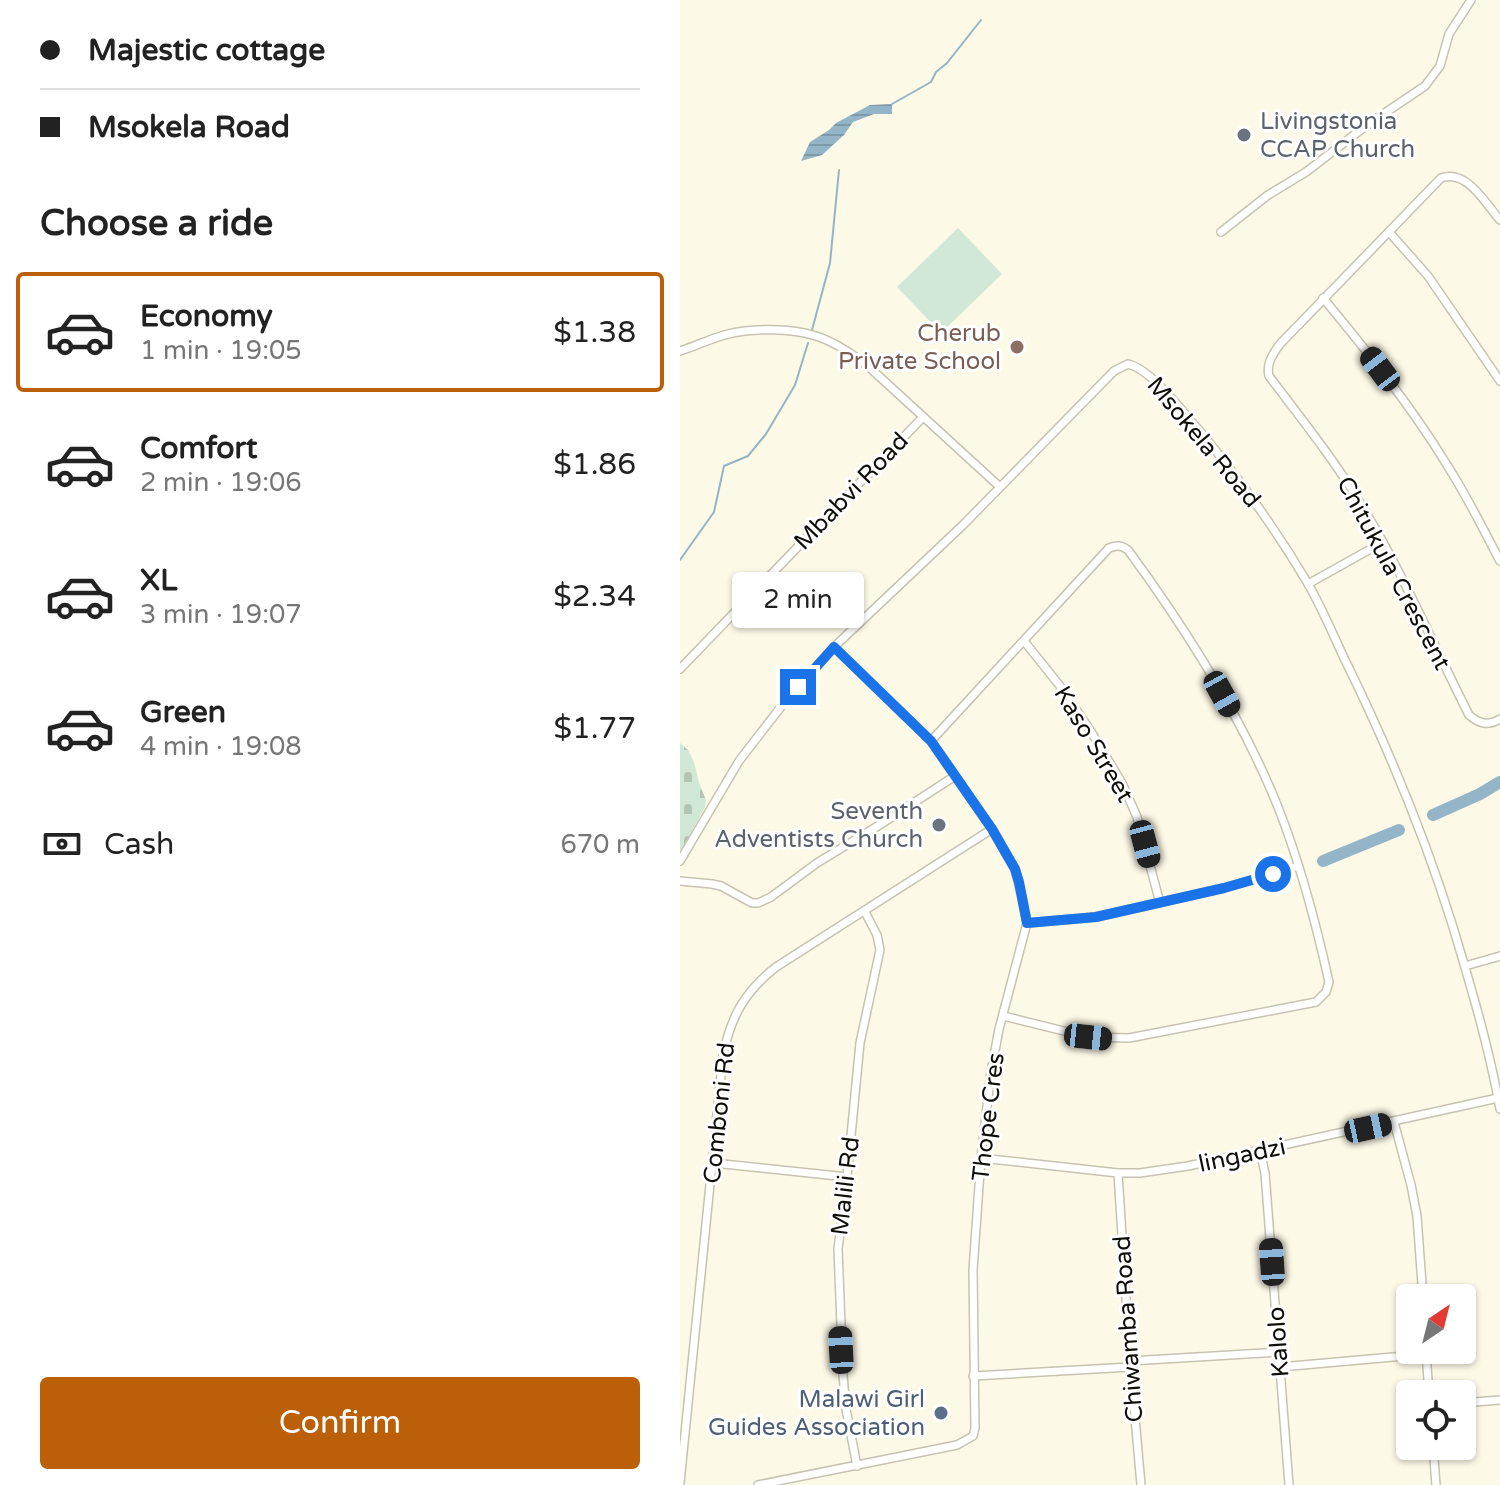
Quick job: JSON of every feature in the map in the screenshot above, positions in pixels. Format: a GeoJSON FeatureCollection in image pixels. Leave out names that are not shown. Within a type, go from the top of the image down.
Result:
{"type":"FeatureCollection","features":[{"type":"Feature","properties":{"kind":"street"},"geometry":{"type":"LineString","coordinates":[[1221,232],[1268,195],[1306,172],[1425,86],[1440,66],[1449,34],[1471,0]]}},
{"type":"Feature","properties":{"kind":"street","name":"Chitukula Crescent"},"geometry":{"type":"LineString","coordinates":[[1500,220],[1466,181],[1449,175],[1438,180],[1280,344],[1270,361],[1269,376],[1333,462],[1383,542],[1469,715],[1478,722],[1488,724],[1500,719]]}},
{"type":"Feature","properties":{"kind":"street"},"geometry":{"type":"LineString","coordinates":[[1389,232],[1428,276],[1500,381]]}},
{"type":"Feature","properties":{"kind":"street"},"geometry":{"type":"LineString","coordinates":[[1323,298],[1432,441],[1464,492],[1500,561]]}},
{"type":"Feature","properties":{"kind":"street"},"geometry":{"type":"LineString","coordinates":[[680,351],[727,335],[754,330],[816,336],[860,360],[1000,487]]}},
{"type":"Feature","properties":{"kind":"street","name":"Msokela Road"},"geometry":{"type":"LineString","coordinates":[[680,861],[739,761],[780,708],[834,647],[963,525],[1114,371],[1128,364],[1137,366],[1180,408],[1266,517],[1308,584],[1380,730],[1434,870],[1465,966],[1484,1032],[1500,1109]]}},
{"type":"Feature","properties":{"kind":"street","name":"Mbabvi Road"},"geometry":{"type":"LineString","coordinates":[[680,669],[923,417]]}},
{"type":"Feature","properties":{"kind":"street"},"geometry":{"type":"LineString","coordinates":[[1308,584],[1383,542]]}},
{"type":"Feature","properties":{"kind":"street"},"geometry":{"type":"LineString","coordinates":[[931,741],[1109,548],[1122,546],[1172,610],[1222,694],[1273,795],[1298,866],[1329,982],[1326,992],[1316,1002],[1129,1038],[1079,1036],[1003,1016]]}},
{"type":"Feature","properties":{"kind":"street","name":"Kaso Street"},"geometry":{"type":"LineString","coordinates":[[1024,641],[1060,686],[1122,783],[1137,817],[1160,903]]}},
{"type":"Feature","properties":{"kind":"street","name":"Thope Cres"},"geometry":{"type":"LineString","coordinates":[[758,1485],[777,1484],[957,1445],[973,1436],[973,1270],[981,1158],[991,1072],[1027,923],[1015,869],[992,829],[931,741],[834,647]]}},
{"type":"Feature","properties":{"kind":"street"},"geometry":{"type":"LineString","coordinates":[[680,881],[721,886],[752,903],[758,903],[955,776]]}},
{"type":"Feature","properties":{"kind":"street","name":"Comboni Rd"},"geometry":{"type":"LineString","coordinates":[[680,1483],[723,1055],[731,1023],[742,1002],[776,967],[992,829]]}},
{"type":"Feature","properties":{"kind":"street"},"geometry":{"type":"LineString","coordinates":[[1027,923],[1096,917],[1232,886],[1298,866]]}},
{"type":"Feature","properties":{"kind":"street","name":"Malili Rd"},"geometry":{"type":"LineString","coordinates":[[857,1466],[846,1409],[839,1298],[839,1239],[860,1043],[880,950],[877,935],[865,912]]}},
{"type":"Feature","properties":{"kind":"street"},"geometry":{"type":"LineString","coordinates":[[1465,966],[1500,956]]}},
{"type":"Feature","properties":{"kind":"street","name":"lingadzi"},"geometry":{"type":"LineString","coordinates":[[981,1158],[1140,1173],[1260,1151],[1498,1098]]}},
{"type":"Feature","properties":{"kind":"street"},"geometry":{"type":"LineString","coordinates":[[1394,1122],[1417,1216],[1422,1284]]}},
{"type":"Feature","properties":{"kind":"street","name":"Kalolo"},"geometry":{"type":"LineString","coordinates":[[1260,1151],[1265,1173],[1289,1485]]}},
{"type":"Feature","properties":{"kind":"street"},"geometry":{"type":"LineString","coordinates":[[714,1163],[847,1177]]}},
{"type":"Feature","properties":{"kind":"street","name":"Chiwamba Road"},"geometry":{"type":"LineString","coordinates":[[1118,1173],[1141,1485]]}},
{"type":"Feature","properties":{"kind":"street"},"geometry":{"type":"LineString","coordinates":[[973,1376],[1279,1352]]}},
{"type":"Feature","properties":{"kind":"street"},"geometry":{"type":"LineString","coordinates":[[1280,1367],[1396,1355]]}},
{"type":"Feature","properties":{"kind":"street"},"geometry":{"type":"LineString","coordinates":[[1476,1402],[1500,1400]]}},
{"type":"Feature","properties":{"kind":"street"},"geometry":{"type":"LineString","coordinates":[[1434,1460],[1436,1485]]}},
{"type":"Feature","properties":{"kind":"green space"},"geometry":{"type":"Polygon","coordinates":[[[958,228],[1002,274],[941,333],[897,287],[958,228]]]}},
{"type":"Feature","properties":{"kind":"green space"},"geometry":{"type":"Polygon","coordinates":[[[680,743],[694,762],[706,800],[680,853],[680,743]]]}},
{"type":"Feature","properties":{"kind":"water"},"geometry":{"type":"Polygon","coordinates":[[[892,104],[892,114],[874,114],[853,122],[822,155],[801,161],[810,142],[836,123],[870,105],[892,104]]]}},
{"type":"Feature","properties":{"kind":"waterway"},"geometry":{"type":"LineString","coordinates":[[892,104],[931,82],[981,20]]}},
{"type":"Feature","properties":{"kind":"waterway"},"geometry":{"type":"LineString","coordinates":[[812,330],[830,263],[839,170]]}},
{"type":"Feature","properties":{"kind":"waterway"},"geometry":{"type":"LineString","coordinates":[[680,560],[714,512],[724,466],[748,456],[766,434],[795,385],[808,343]]}},
{"type":"Feature","properties":{"kind":"waterway"},"geometry":{"type":"LineString","coordinates":[[1433,815],[1500,782]]}},
{"type":"Feature","properties":{"kind":"waterway"},"geometry":{"type":"LineString","coordinates":[[1323,861],[1399,830]]}},
{"type":"Feature","properties":{"kind":"place","name":"Livingstonia CCAP Church"},"geometry":{"type":"Point","coordinates":[1244,135]}},
{"type":"Feature","properties":{"kind":"place","name":"Cherub Private School"},"geometry":{"type":"Point","coordinates":[1017,347]}},
{"type":"Feature","properties":{"kind":"place","name":"Seventh Adventists Church"},"geometry":{"type":"Point","coordinates":[939,825]}},
{"type":"Feature","properties":{"kind":"place","name":"Malawi Girl Guides Association"},"geometry":{"type":"Point","coordinates":[941,1413]}},
{"type":"Feature","properties":{"kind":"route"},"geometry":{"type":"LineString","coordinates":[[798,687],[834,647],[931,741],[992,829],[1015,869],[1027,923],[1096,917],[1273,874]]}}]}
